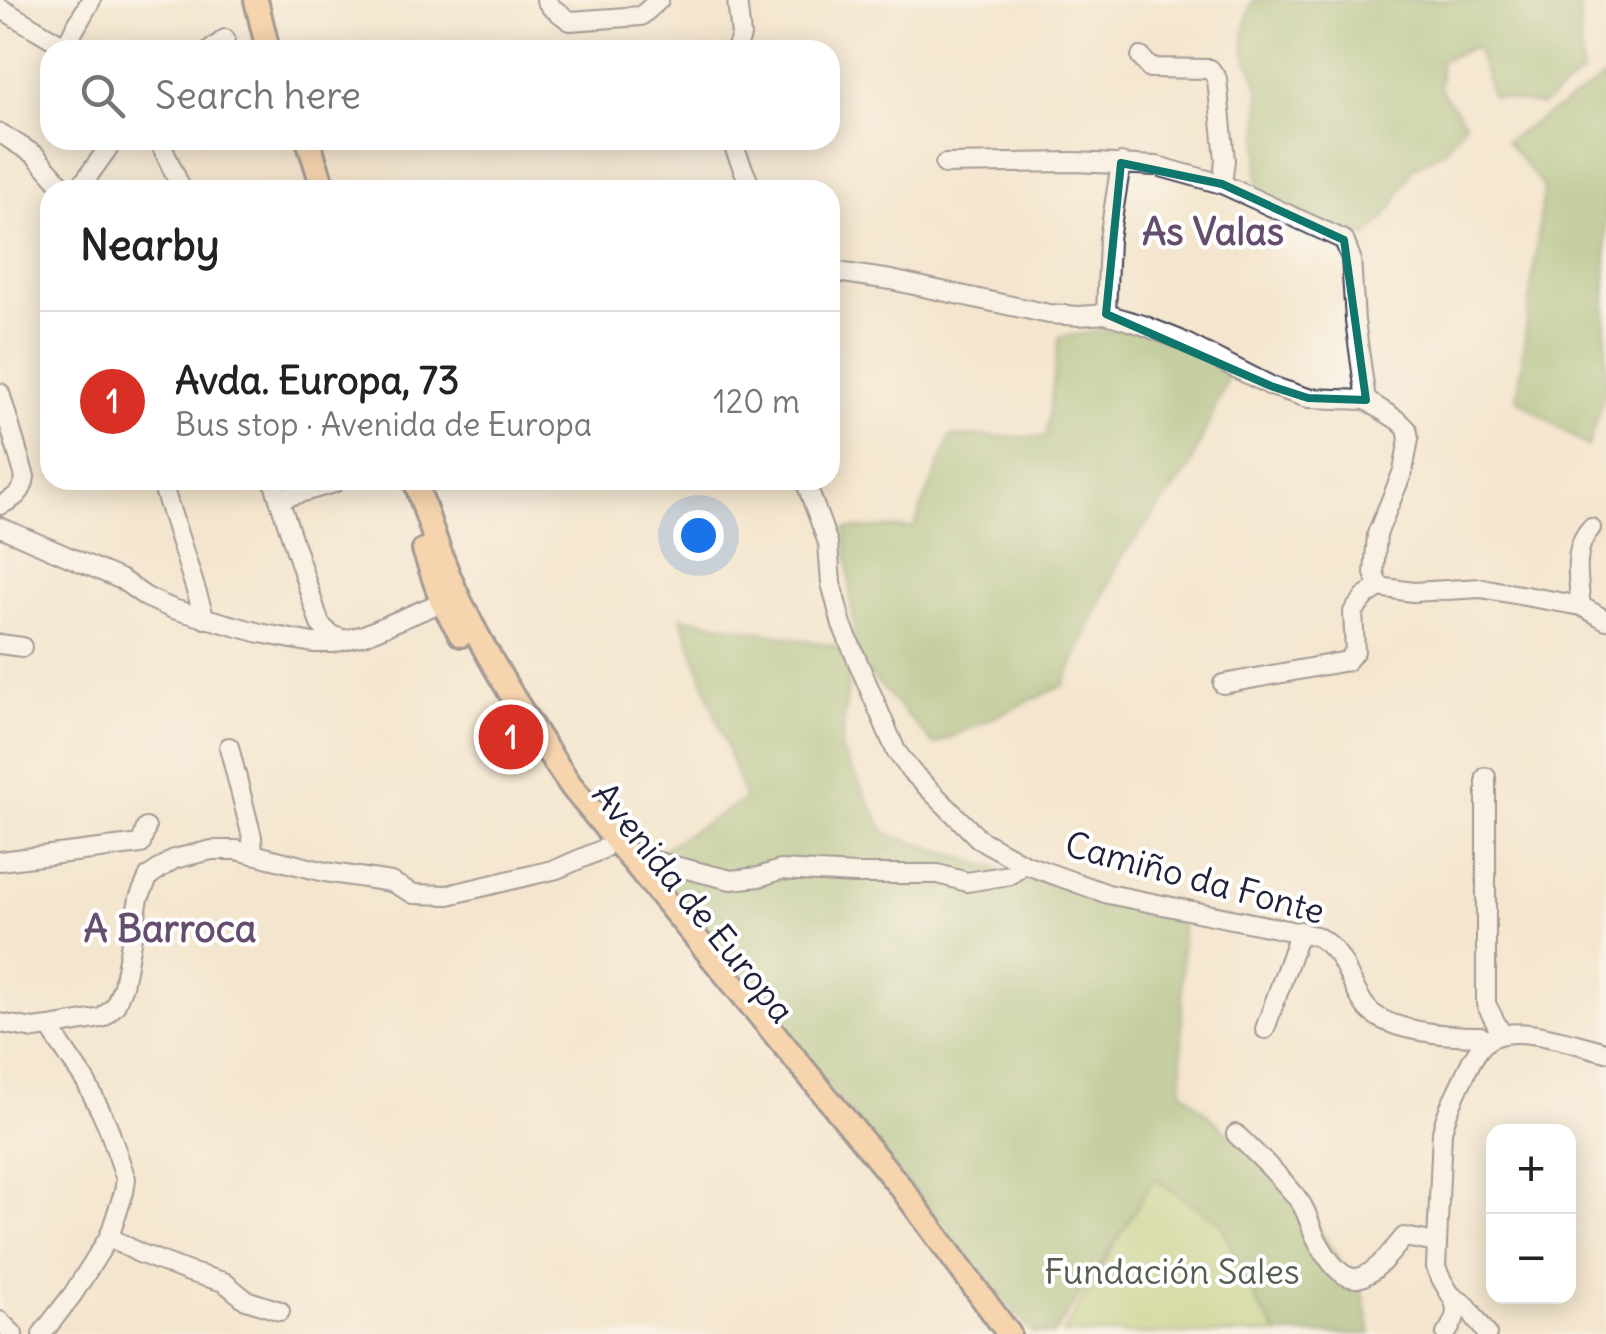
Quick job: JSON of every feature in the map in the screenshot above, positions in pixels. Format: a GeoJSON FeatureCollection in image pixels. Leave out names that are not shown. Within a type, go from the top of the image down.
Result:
{"type":"FeatureCollection","features":[{"type":"Feature","properties":{"kind":"main road"},"geometry":{"type":"LineString","coordinates":[[256,0],[266,40]]}},
{"type":"Feature","properties":{"kind":"main road"},"geometry":{"type":"LineString","coordinates":[[270,0],[279,40]]}},
{"type":"Feature","properties":{"kind":"main road"},"geometry":{"type":"LineString","coordinates":[[297,150],[307,180]]}},
{"type":"Feature","properties":{"kind":"main road"},"geometry":{"type":"LineString","coordinates":[[311,150],[321,180]]}},
{"type":"Feature","properties":{"kind":"main road","name":"Avenida de Europa"},"geometry":{"type":"LineString","coordinates":[[404,490],[442,602],[540,768],[873,1176],[991,1334]]}},
{"type":"Feature","properties":{"kind":"main road","name":"Avenida de Europa"},"geometry":{"type":"LineString","coordinates":[[419,490],[460,602],[530,727],[641,874],[903,1190],[1009,1334]]}},
{"type":"Feature","properties":{"kind":"street"},"geometry":{"type":"LineString","coordinates":[[72,40],[92,0]]}},
{"type":"Feature","properties":{"kind":"street"},"geometry":{"type":"LineString","coordinates":[[546,0],[570,21],[642,16],[658,0]]}},
{"type":"Feature","properties":{"kind":"street"},"geometry":{"type":"LineString","coordinates":[[738,0],[740,40]]}},
{"type":"Feature","properties":{"kind":"street"},"geometry":{"type":"LineString","coordinates":[[0,8],[54,40]]}},
{"type":"Feature","properties":{"kind":"street"},"geometry":{"type":"LineString","coordinates":[[1141,57],[1150,68],[1210,69],[1218,80],[1225,160],[1222,184]]}},
{"type":"Feature","properties":{"kind":"street"},"geometry":{"type":"LineString","coordinates":[[0,132],[35,155],[57,180]]}},
{"type":"Feature","properties":{"kind":"street"},"geometry":{"type":"LineString","coordinates":[[85,180],[107,150]]}},
{"type":"Feature","properties":{"kind":"street"},"geometry":{"type":"LineString","coordinates":[[164,150],[178,180]]}},
{"type":"Feature","properties":{"kind":"street"},"geometry":{"type":"LineString","coordinates":[[735,150],[748,180]]}},
{"type":"Feature","properties":{"kind":"street"},"geometry":{"type":"LineString","coordinates":[[1106,314],[1110,239],[1121,163]]}},
{"type":"Feature","properties":{"kind":"street"},"geometry":{"type":"LineString","coordinates":[[945,164],[1157,166],[1222,184],[1344,240],[1351,258],[1366,400]]}},
{"type":"Feature","properties":{"kind":"street"},"geometry":{"type":"LineString","coordinates":[[840,272],[1049,314],[1106,314],[1178,339],[1270,386],[1308,398],[1366,400],[1398,421],[1409,439],[1403,470],[1377,534],[1374,573],[1379,587]]}},
{"type":"Feature","properties":{"kind":"street"},"geometry":{"type":"LineString","coordinates":[[0,393],[24,469],[24,486],[6,503],[9,514],[5,530],[122,580],[146,597],[205,619],[324,644],[377,630],[442,602]]}},
{"type":"Feature","properties":{"kind":"street"},"geometry":{"type":"LineString","coordinates":[[164,490],[205,619]]}},
{"type":"Feature","properties":{"kind":"street"},"geometry":{"type":"LineString","coordinates":[[276,490],[320,624],[346,640]]}},
{"type":"Feature","properties":{"kind":"street"},"geometry":{"type":"LineString","coordinates":[[279,500],[311,490]]}},
{"type":"Feature","properties":{"kind":"street","name":"Camiño da Fonte"},"geometry":{"type":"LineString","coordinates":[[809,490],[828,543],[831,583],[842,626],[896,751],[979,839],[1024,864],[1108,894],[1316,936],[1339,954],[1364,1005],[1374,1016],[1391,1023],[1426,1032],[1493,1038],[1521,1032],[1606,1052]]}},
{"type":"Feature","properties":{"kind":"street"},"geometry":{"type":"LineString","coordinates":[[1581,606],[1580,546],[1591,528]]}},
{"type":"Feature","properties":{"kind":"street"},"geometry":{"type":"LineString","coordinates":[[1223,684],[1346,660],[1355,651],[1353,612],[1379,587],[1413,592],[1481,588],[1581,606],[1606,620]]}},
{"type":"Feature","properties":{"kind":"street"},"geometry":{"type":"LineString","coordinates":[[300,639],[315,634],[320,624]]}},
{"type":"Feature","properties":{"kind":"street"},"geometry":{"type":"LineString","coordinates":[[0,644],[22,647]]}},
{"type":"Feature","properties":{"kind":"street"},"geometry":{"type":"LineString","coordinates":[[228,747],[252,836],[253,854]]}},
{"type":"Feature","properties":{"kind":"street"},"geometry":{"type":"LineString","coordinates":[[1486,777],[1486,1004],[1493,1038],[1470,1065],[1445,1116],[1436,1268],[1440,1279],[1487,1334]]}},
{"type":"Feature","properties":{"kind":"street"},"geometry":{"type":"LineString","coordinates":[[0,861],[140,844],[146,828]]}},
{"type":"Feature","properties":{"kind":"street"},"geometry":{"type":"LineString","coordinates":[[0,1023],[34,1029],[49,1027],[102,1018],[115,1006],[123,986],[139,898],[149,876],[174,859],[212,850],[237,850],[326,872],[391,882],[414,894],[448,895],[557,869],[603,849]]}},
{"type":"Feature","properties":{"kind":"street","name":"Avenida de Europa"},"geometry":{"type":"LineString","coordinates":[[641,874],[654,861],[731,880],[780,870],[938,874],[967,882],[1010,875],[1024,864]]}},
{"type":"Feature","properties":{"kind":"street"},"geometry":{"type":"LineString","coordinates":[[1265,1029],[1300,931]]}},
{"type":"Feature","properties":{"kind":"street"},"geometry":{"type":"LineString","coordinates":[[42,1334],[109,1238],[124,1192],[124,1173],[107,1124],[86,1082],[49,1027]]}},
{"type":"Feature","properties":{"kind":"street"},"geometry":{"type":"LineString","coordinates":[[1236,1134],[1303,1206],[1315,1237],[1346,1276],[1362,1279],[1377,1270],[1404,1237],[1437,1243]]}},
{"type":"Feature","properties":{"kind":"street"},"geometry":{"type":"LineString","coordinates":[[109,1238],[224,1282],[246,1300],[280,1311]]}},
{"type":"Feature","properties":{"kind":"street"},"geometry":{"type":"LineString","coordinates":[[1452,1330],[1457,1306],[1454,1297]]}},
{"type":"Feature","properties":{"kind":"street"},"geometry":{"type":"LineString","coordinates":[[0,1321],[13,1334]]}},
{"type":"Feature","properties":{"kind":"highlighted area"},"geometry":{"type":"Polygon","coordinates":[[[1121,163],[1222,184],[1344,240],[1366,400],[1308,398],[1271,386],[1106,314],[1121,163]]]}},
{"type":"Feature","properties":{"kind":"green space"},"geometry":{"type":"Polygon","coordinates":[[[1253,0],[1579,0],[1582,74],[1542,106],[1492,96],[1476,46],[1440,61],[1440,89],[1465,122],[1446,150],[1413,168],[1393,207],[1368,237],[1322,225],[1284,202],[1257,192],[1259,90],[1244,41],[1253,0]]]}},
{"type":"Feature","properties":{"kind":"green space"},"geometry":{"type":"Polygon","coordinates":[[[1606,77],[1606,388],[1588,447],[1517,399],[1544,188],[1506,141],[1606,77]]]}},
{"type":"Feature","properties":{"kind":"green space"},"geometry":{"type":"Polygon","coordinates":[[[1143,325],[1232,368],[1189,469],[1120,559],[1064,685],[934,745],[856,659],[845,529],[914,527],[951,436],[1046,437],[1059,337],[1143,325]]]}},
{"type":"Feature","properties":{"kind":"green space"},"geometry":{"type":"Polygon","coordinates":[[[681,617],[852,649],[841,749],[886,833],[1032,880],[1182,914],[1182,1090],[1300,1201],[1364,1297],[1371,1334],[1278,1334],[1260,1308],[1220,1222],[1154,1178],[1054,1334],[1033,1334],[692,922],[653,855],[745,799],[681,617]]]}},
{"type":"Feature","properties":{"kind":"green space","name":"Fundación Sales"},"geometry":{"type":"Polygon","coordinates":[[[1153,1178],[1220,1222],[1260,1308],[1278,1334],[1063,1334],[1153,1178]]]}},
{"type":"Feature","properties":{"kind":"place","name":"Avda. Europa, 73"},"geometry":{"type":"Point","coordinates":[511,737]}},
{"type":"Feature","properties":{"kind":"district","name":"As Valas"},"geometry":{"type":"Point","coordinates":[1213,231]}},
{"type":"Feature","properties":{"kind":"district","name":"A Barroca"},"geometry":{"type":"Point","coordinates":[170,928]}}]}
